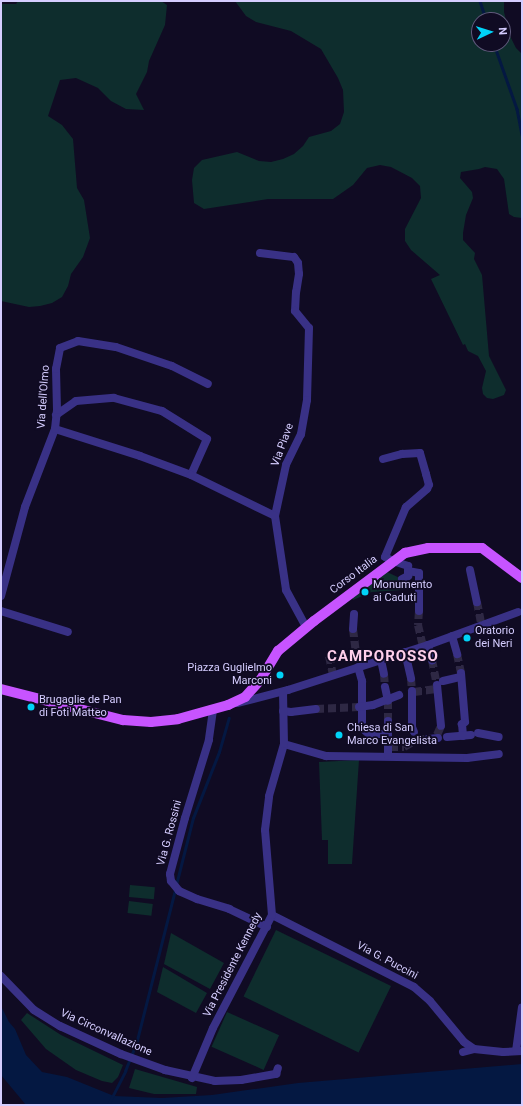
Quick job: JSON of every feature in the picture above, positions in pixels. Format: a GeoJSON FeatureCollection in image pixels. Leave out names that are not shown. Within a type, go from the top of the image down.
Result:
{"type":"FeatureCollection","features":[{"type":"Feature","properties":{"kind":"main road","name":"Corso Italia"},"geometry":{"type":"LineString","coordinates":[[1,689],[123,720],[165,721],[213,710],[246,699],[261,679],[278,651],[306,627],[405,553],[419,549],[482,548],[522,578]]}},
{"type":"Feature","properties":{"kind":"street","name":"Via Piave"},"geometry":{"type":"LineString","coordinates":[[260,253],[294,257],[298,263],[299,274],[295,311],[309,328],[307,400],[301,434],[286,465],[275,516],[286,590],[306,627]]}},
{"type":"Feature","properties":{"kind":"street","name":"Via dell'Olmo"},"geometry":{"type":"LineString","coordinates":[[1,596],[25,507],[55,429],[56,369],[60,348],[78,341],[116,347],[172,366],[208,384]]}},
{"type":"Feature","properties":{"kind":"street"},"geometry":{"type":"LineString","coordinates":[[56,415],[76,400],[114,398],[162,411],[206,439],[191,475]]}},
{"type":"Feature","properties":{"kind":"street"},"geometry":{"type":"LineString","coordinates":[[55,429],[140,456],[191,475],[275,516]]}},
{"type":"Feature","properties":{"kind":"street"},"geometry":{"type":"LineString","coordinates":[[383,459],[402,454],[420,453],[429,485],[426,491],[406,507],[385,554],[386,558],[393,562],[408,566],[408,576],[402,579]]}},
{"type":"Feature","properties":{"kind":"street"},"geometry":{"type":"LineString","coordinates":[[470,570],[477,602]]}},
{"type":"Feature","properties":{"kind":"street"},"geometry":{"type":"LineString","coordinates":[[408,571],[419,573],[419,611]]}},
{"type":"Feature","properties":{"kind":"street"},"geometry":{"type":"LineString","coordinates":[[1,611],[68,632]]}},
{"type":"Feature","properties":{"kind":"street"},"geometry":{"type":"LineString","coordinates":[[246,699],[283,692],[428,645],[481,624],[518,612]]}},
{"type":"Feature","properties":{"kind":"street"},"geometry":{"type":"LineString","coordinates":[[353,629],[354,614]]}},
{"type":"Feature","properties":{"kind":"street"},"geometry":{"type":"LineString","coordinates":[[453,636],[457,654]]}},
{"type":"Feature","properties":{"kind":"street"},"geometry":{"type":"LineString","coordinates":[[428,645],[432,660]]}},
{"type":"Feature","properties":{"kind":"street"},"geometry":{"type":"LineString","coordinates":[[405,652],[411,678]]}},
{"type":"Feature","properties":{"kind":"street"},"geometry":{"type":"LineString","coordinates":[[381,660],[384,674]]}},
{"type":"Feature","properties":{"kind":"street"},"geometry":{"type":"LineString","coordinates":[[358,668],[362,681],[360,707],[363,730],[369,734],[388,734]]}},
{"type":"Feature","properties":{"kind":"street"},"geometry":{"type":"LineString","coordinates":[[441,726],[438,686],[461,675],[466,722],[462,724],[471,735]]}},
{"type":"Feature","properties":{"kind":"street"},"geometry":{"type":"LineString","coordinates":[[386,687],[388,700]]}},
{"type":"Feature","properties":{"kind":"street","name":"Via Presidente Kennedy"},"geometry":{"type":"LineString","coordinates":[[192,1078],[213,1028],[272,915],[265,830],[268,796],[284,744],[283,692]]}},
{"type":"Feature","properties":{"kind":"street"},"geometry":{"type":"LineString","coordinates":[[360,707],[373,705],[408,693],[414,732]]}},
{"type":"Feature","properties":{"kind":"street"},"geometry":{"type":"LineString","coordinates":[[284,711],[291,712],[316,709]]}},
{"type":"Feature","properties":{"kind":"street","name":"Via G. Rossini"},"geometry":{"type":"LineString","coordinates":[[213,710],[208,740],[170,874],[171,881],[180,891],[197,899],[229,909],[267,927]]}},
{"type":"Feature","properties":{"kind":"street"},"geometry":{"type":"LineString","coordinates":[[388,721],[388,756]]}},
{"type":"Feature","properties":{"kind":"street"},"geometry":{"type":"LineString","coordinates":[[447,737],[471,735],[499,737]]}},
{"type":"Feature","properties":{"kind":"street"},"geometry":{"type":"LineString","coordinates":[[284,744],[326,756],[467,758],[499,754]]}},
{"type":"Feature","properties":{"kind":"street","name":"Via G. Puccini"},"geometry":{"type":"LineString","coordinates":[[272,915],[414,987],[430,1001],[464,1042],[474,1049]]}},
{"type":"Feature","properties":{"kind":"street","name":"Via Circonvallazione"},"geometry":{"type":"LineString","coordinates":[[1,976],[34,1010],[60,1026],[121,1054],[165,1070],[192,1078],[215,1082],[241,1080],[276,1074],[278,1068]]}},
{"type":"Feature","properties":{"kind":"street"},"geometry":{"type":"LineString","coordinates":[[463,1052],[474,1049],[519,1051],[522,1007]]}},
{"type":"Feature","properties":{"kind":"green space"},"geometry":{"type":"Polygon","coordinates":[[[18,1],[161,1],[167,5],[165,25],[149,61],[147,72],[136,94],[144,110],[126,109],[111,101],[98,88],[76,78],[60,80],[48,116],[62,125],[73,139],[77,188],[84,200],[90,238],[83,257],[71,274],[68,286],[62,297],[52,303],[29,307],[1,301],[1,4],[16,4],[18,1]]]}},
{"type":"Feature","properties":{"kind":"green space"},"geometry":{"type":"Polygon","coordinates":[[[235,1],[504,1],[504,12],[471,12],[471,52],[511,52],[511,38],[516,48],[522,54],[522,218],[514,217],[509,214],[504,179],[497,169],[485,167],[461,172],[460,178],[472,192],[473,198],[466,215],[463,240],[475,253],[474,259],[482,275],[489,356],[506,390],[504,395],[493,399],[487,398],[483,394],[482,388],[486,371],[478,356],[468,351],[465,344],[463,345],[431,279],[440,275],[411,250],[405,241],[405,229],[421,198],[420,186],[412,178],[391,167],[380,165],[367,168],[353,185],[333,199],[268,199],[204,209],[194,203],[192,180],[194,168],[202,160],[237,152],[259,161],[271,162],[283,159],[294,154],[303,146],[309,137],[331,131],[340,124],[344,112],[343,90],[338,78],[321,49],[291,31],[256,22],[246,16],[235,1]]]}},
{"type":"Feature","properties":{"kind":"green space"},"geometry":{"type":"Polygon","coordinates":[[[387,572],[402,579],[402,590],[372,592],[353,600],[352,597],[387,572]]]}},
{"type":"Feature","properties":{"kind":"green space"},"geometry":{"type":"Polygon","coordinates":[[[359,760],[352,864],[328,864],[328,840],[322,840],[319,762],[359,760]]]}},
{"type":"Feature","properties":{"kind":"green space"},"geometry":{"type":"Polygon","coordinates":[[[130,885],[155,887],[154,899],[129,897],[130,885]]]}},
{"type":"Feature","properties":{"kind":"green space"},"geometry":{"type":"Polygon","coordinates":[[[129,901],[153,904],[151,916],[128,913],[129,901]]]}},
{"type":"Feature","properties":{"kind":"green space"},"geometry":{"type":"Polygon","coordinates":[[[276,930],[391,986],[359,1053],[244,997],[276,930]]]}},
{"type":"Feature","properties":{"kind":"green space"},"geometry":{"type":"Polygon","coordinates":[[[171,933],[224,963],[210,989],[164,964],[171,933]]]}},
{"type":"Feature","properties":{"kind":"green space"},"geometry":{"type":"Polygon","coordinates":[[[163,967],[207,993],[196,1013],[157,992],[163,967]]]}},
{"type":"Feature","properties":{"kind":"green space"},"geometry":{"type":"Polygon","coordinates":[[[227,1012],[279,1035],[264,1070],[212,1047],[227,1012]]]}},
{"type":"Feature","properties":{"kind":"green space"},"geometry":{"type":"Polygon","coordinates":[[[27,1013],[61,1035],[123,1065],[118,1077],[112,1083],[102,1081],[76,1070],[46,1049],[21,1020],[27,1013]]]}},
{"type":"Feature","properties":{"kind":"green space"},"geometry":{"type":"Polygon","coordinates":[[[135,1069],[197,1087],[196,1094],[154,1094],[129,1088],[135,1069]]]}},
{"type":"Feature","properties":{"kind":"water"},"geometry":{"type":"Polygon","coordinates":[[[1,1006],[9,1022],[15,1029],[26,1055],[42,1072],[67,1077],[114,1096],[162,1098],[212,1095],[298,1083],[522,1064],[522,1105],[26,1105],[1,1075],[1,1006]]]}},
{"type":"Feature","properties":{"kind":"waterway"},"geometry":{"type":"LineString","coordinates":[[480,1],[483,12]]}},
{"type":"Feature","properties":{"kind":"waterway"},"geometry":{"type":"LineString","coordinates":[[497,52],[517,109],[522,135]]}},
{"type":"Feature","properties":{"kind":"waterway"},"geometry":{"type":"LineString","coordinates":[[176,885],[193,818],[219,752],[229,718]]}},
{"type":"Feature","properties":{"kind":"waterway"},"geometry":{"type":"LineString","coordinates":[[108,1105],[125,1071],[136,1044],[175,890]]}},
{"type":"Feature","properties":{"kind":"tunnel"},"geometry":{"type":"LineString","coordinates":[[477,602],[481,623]]}},
{"type":"Feature","properties":{"kind":"tunnel"},"geometry":{"type":"LineString","coordinates":[[419,611],[418,625],[423,647]]}},
{"type":"Feature","properties":{"kind":"tunnel"},"geometry":{"type":"LineString","coordinates":[[353,629],[358,667]]}},
{"type":"Feature","properties":{"kind":"tunnel"},"geometry":{"type":"LineString","coordinates":[[457,654],[461,673]]}},
{"type":"Feature","properties":{"kind":"tunnel"},"geometry":{"type":"LineString","coordinates":[[329,656],[333,675]]}},
{"type":"Feature","properties":{"kind":"tunnel"},"geometry":{"type":"LineString","coordinates":[[432,660],[437,685]]}},
{"type":"Feature","properties":{"kind":"tunnel"},"geometry":{"type":"LineString","coordinates":[[384,674],[385,687]]}},
{"type":"Feature","properties":{"kind":"tunnel"},"geometry":{"type":"LineString","coordinates":[[411,678],[412,691]]}},
{"type":"Feature","properties":{"kind":"tunnel"},"geometry":{"type":"LineString","coordinates":[[414,692],[436,689]]}},
{"type":"Feature","properties":{"kind":"tunnel"},"geometry":{"type":"LineString","coordinates":[[388,701],[388,721]]}},
{"type":"Feature","properties":{"kind":"tunnel"},"geometry":{"type":"LineString","coordinates":[[316,709],[359,707]]}},
{"type":"Feature","properties":{"kind":"tunnel"},"geometry":{"type":"LineString","coordinates":[[437,735],[441,726]]}},
{"type":"Feature","properties":{"kind":"tunnel"},"geometry":{"type":"LineString","coordinates":[[390,747],[404,747],[416,740],[428,739]]}},
{"type":"Feature","properties":{"kind":"place","name":"Monumento ai Caduti"},"geometry":{"type":"Point","coordinates":[365,592]}},
{"type":"Feature","properties":{"kind":"place","name":"Oratorio dei Neri"},"geometry":{"type":"Point","coordinates":[467,638]}},
{"type":"Feature","properties":{"kind":"place","name":"Piazza Guglielmo Marconi"},"geometry":{"type":"Point","coordinates":[280,675]}},
{"type":"Feature","properties":{"kind":"place","name":"Brugaglie de Pan di Foti Matteo"},"geometry":{"type":"Point","coordinates":[31,707]}},
{"type":"Feature","properties":{"kind":"place","name":"Chiesa di San Marco Evangelista"},"geometry":{"type":"Point","coordinates":[339,735]}},
{"type":"Feature","properties":{"kind":"district","name":"CAMPOROSSO"},"geometry":{"type":"Point","coordinates":[383,657]}}]}
